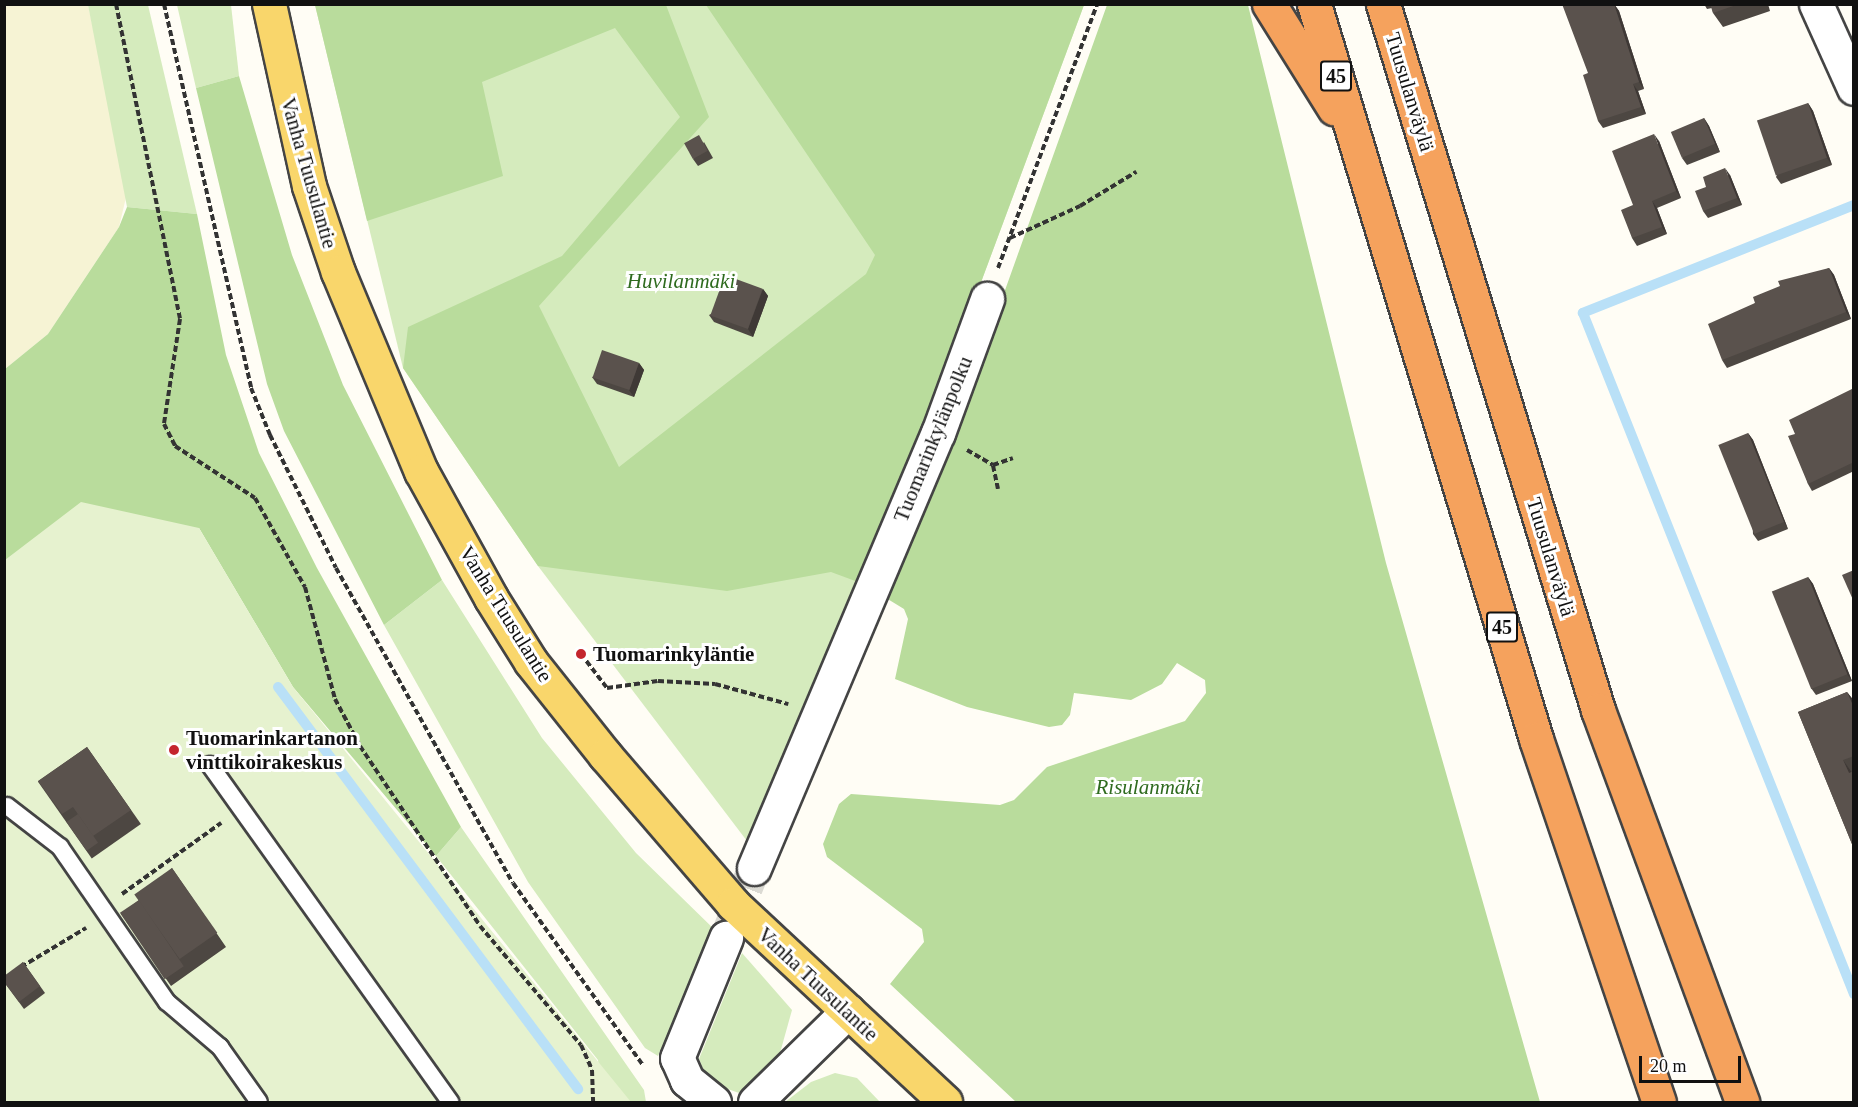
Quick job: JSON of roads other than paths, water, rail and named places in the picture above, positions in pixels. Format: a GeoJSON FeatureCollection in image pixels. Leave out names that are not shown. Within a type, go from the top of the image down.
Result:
{"type":"FeatureCollection","features":[{"type":"Feature","properties":{"kind":"highway"},"geometry":{"type":"LineString","coordinates":[[1269,4],[1359,148]]}},
{"type":"Feature","properties":{"kind":"highway","name":"45"},"geometry":{"type":"LineString","coordinates":[[1314,4],[1536,739],[1659,1102]]}},
{"type":"Feature","properties":{"kind":"highway","name":"Tuusulanväylä"},"geometry":{"type":"LineString","coordinates":[[1383,4],[1598,710],[1742,1102]]}},
{"type":"Feature","properties":{"kind":"main road","name":"Vanha Tuusulantie"},"geometry":{"type":"LineString","coordinates":[[269,4],[309,186],[338,273],[421,471],[491,598],[531,662],[733,904],[945,1102]]}},
{"type":"Feature","properties":{"kind":"street"},"geometry":{"type":"LineString","coordinates":[[1816,4],[1854,88]]}},
{"type":"Feature","properties":{"kind":"street","name":"Tuomarinkylänpolku"},"geometry":{"type":"LineString","coordinates":[[754,868],[938,433],[987,299]]}},
{"type":"Feature","properties":{"kind":"street"},"geometry":{"type":"LineString","coordinates":[[714,1102],[687,1080],[677,1058],[726,938]]}},
{"type":"Feature","properties":{"kind":"street"},"geometry":{"type":"LineString","coordinates":[[755,1102],[848,1011]]}},
{"type":"Feature","properties":{"kind":"lane"},"geometry":{"type":"LineString","coordinates":[[210,765],[450,1102]]}},
{"type":"Feature","properties":{"kind":"lane"},"geometry":{"type":"LineString","coordinates":[[7,806],[60,847],[167,1002],[220,1047],[259,1102]]}},
{"type":"Feature","properties":{"kind":"waterway"},"geometry":{"type":"LineString","coordinates":[[1854,205],[1583,313],[1854,994]]}},
{"type":"Feature","properties":{"kind":"waterway"},"geometry":{"type":"LineString","coordinates":[[278,687],[578,1089]]}},
{"type":"Feature","properties":{"kind":"tunnel"},"geometry":{"type":"LineString","coordinates":[[728,933],[754,868]]}},
{"type":"Feature","properties":{"kind":"place","name":"Tuomarinkyläntie"},"geometry":{"type":"Point","coordinates":[581,654]}},
{"type":"Feature","properties":{"kind":"place","name":"Tuomarinkartanon vinttikoirakeskus"},"geometry":{"type":"Point","coordinates":[174,750]}},
{"type":"Feature","properties":{"kind":"park label","name":"Huvilanmäki"},"geometry":{"type":"Point","coordinates":[681,281]}},
{"type":"Feature","properties":{"kind":"park label","name":"Risulanmäki"},"geometry":{"type":"Point","coordinates":[1148,787]}}]}
